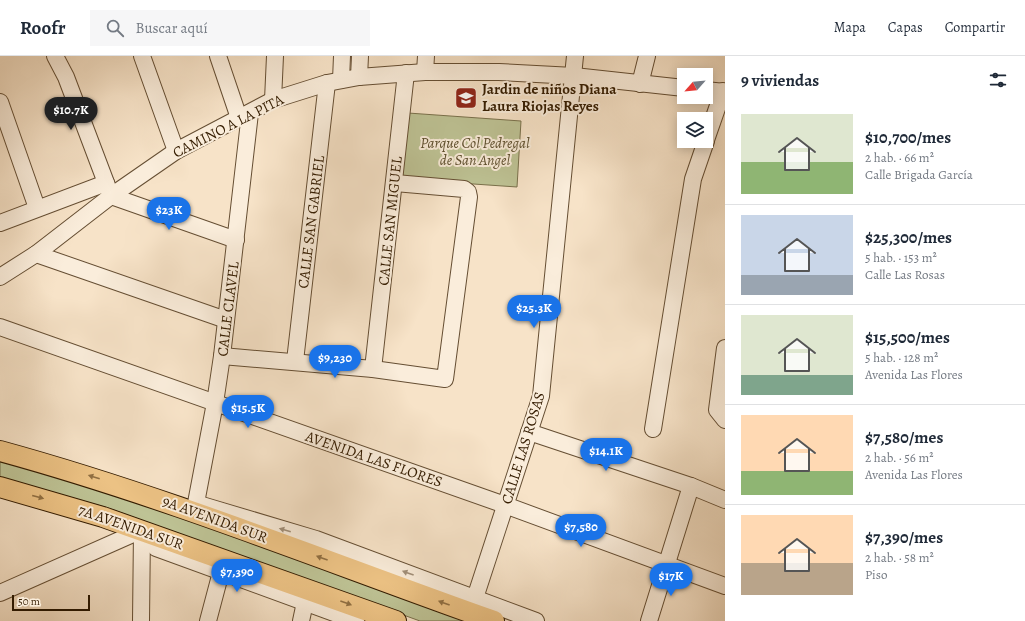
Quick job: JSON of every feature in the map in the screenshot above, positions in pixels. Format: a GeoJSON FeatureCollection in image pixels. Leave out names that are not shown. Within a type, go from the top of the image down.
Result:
{"type":"FeatureCollection","features":[{"type":"Feature","properties":{"kind":"main road","name":"9A AVENIDA SUR"},"geometry":{"type":"LineString","coordinates":[[0,451],[124,487],[494,621]]}},
{"type":"Feature","properties":{"kind":"main road","name":"7A AVENIDA SUR"},"geometry":{"type":"LineString","coordinates":[[0,486],[60,503],[142,530],[307,596],[396,621]]}},
{"type":"Feature","properties":{"kind":"street"},"geometry":{"type":"LineString","coordinates":[[55,56],[66,77],[108,189]]}},
{"type":"Feature","properties":{"kind":"street"},"geometry":{"type":"LineString","coordinates":[[142,56],[176,151]]}},
{"type":"Feature","properties":{"kind":"street"},"geometry":{"type":"LineString","coordinates":[[218,56],[244,115]]}},
{"type":"Feature","properties":{"kind":"street"},"geometry":{"type":"LineString","coordinates":[[273,100],[275,56]]}},
{"type":"Feature","properties":{"kind":"street","name":"CALLE SAN GABRIEL"},"geometry":{"type":"LineString","coordinates":[[295,361],[334,82],[342,56]]}},
{"type":"Feature","properties":{"kind":"street"},"geometry":{"type":"LineString","coordinates":[[359,77],[360,56]]}},
{"type":"Feature","properties":{"kind":"street"},"geometry":{"type":"LineString","coordinates":[[426,56],[426,72]]}},
{"type":"Feature","properties":{"kind":"street","name":"CALLE LAS ROSAS"},"geometry":{"type":"LineString","coordinates":[[475,598],[541,396],[575,56]]}},
{"type":"Feature","properties":{"kind":"street"},"geometry":{"type":"LineString","coordinates":[[640,84],[647,56]]}},
{"type":"Feature","properties":{"kind":"street","name":"CAMINO A LA PITA"},"geometry":{"type":"LineString","coordinates":[[0,277],[36,254],[108,189],[273,100],[334,82],[359,77],[426,72],[500,72],[574,76],[677,87]]}},
{"type":"Feature","properties":{"kind":"street","name":"CALLE SAN MIGUEL"},"geometry":{"type":"LineString","coordinates":[[373,369],[406,74]]}},
{"type":"Feature","properties":{"kind":"street"},"geometry":{"type":"LineString","coordinates":[[713,90],[724,91],[713,122]]}},
{"type":"Feature","properties":{"kind":"street"},"geometry":{"type":"LineString","coordinates":[[0,102],[38,208]]}},
{"type":"Feature","properties":{"kind":"street","name":"CALLE CLAVEL"},"geometry":{"type":"LineString","coordinates":[[196,504],[215,403],[222,356],[236,240],[244,115]]}},
{"type":"Feature","properties":{"kind":"street"},"geometry":{"type":"LineString","coordinates":[[653,429],[693,179],[704,148]]}},
{"type":"Feature","properties":{"kind":"street"},"geometry":{"type":"LineString","coordinates":[[222,356],[295,361],[373,369],[445,379],[469,198],[468,192],[464,189],[395,183]]}},
{"type":"Feature","properties":{"kind":"street"},"geometry":{"type":"LineString","coordinates":[[0,223],[38,208],[108,189],[236,240]]}},
{"type":"Feature","properties":{"kind":"street"},"geometry":{"type":"LineString","coordinates":[[36,254],[226,320]]}},
{"type":"Feature","properties":{"kind":"street","name":"AVENIDA LAS FLORES"},"geometry":{"type":"LineString","coordinates":[[0,328],[505,505],[725,586]]}},
{"type":"Feature","properties":{"kind":"street"},"geometry":{"type":"LineString","coordinates":[[725,348],[717,410],[725,420]]}},
{"type":"Feature","properties":{"kind":"street"},"geometry":{"type":"LineString","coordinates":[[529,432],[691,486],[725,500]]}},
{"type":"Feature","properties":{"kind":"street"},"geometry":{"type":"LineString","coordinates":[[649,621],[691,486]]}},
{"type":"Feature","properties":{"kind":"street"},"geometry":{"type":"LineString","coordinates":[[124,487],[196,504],[316,539],[536,621]]}},
{"type":"Feature","properties":{"kind":"street"},"geometry":{"type":"LineString","coordinates":[[142,530],[156,548],[221,572],[307,596],[356,621]]}},
{"type":"Feature","properties":{"kind":"street"},"geometry":{"type":"LineString","coordinates":[[0,594],[142,530]]}},
{"type":"Feature","properties":{"kind":"street"},"geometry":{"type":"LineString","coordinates":[[141,621],[142,530]]}},
{"type":"Feature","properties":{"kind":"street"},"geometry":{"type":"LineString","coordinates":[[208,621],[221,572]]}},
{"type":"Feature","properties":{"kind":"street"},"geometry":{"type":"LineString","coordinates":[[301,621],[307,596]]}},
{"type":"Feature","properties":{"kind":"green space","name":"Parque Col Pedregal de San Angel"},"geometry":{"type":"Polygon","coordinates":[[[408,113],[521,121],[517,187],[401,179],[408,113]]]}},
{"type":"Feature","properties":{"kind":"green space"},"geometry":{"type":"Polygon","coordinates":[[[0,457],[59,473],[479,621],[420,621],[108,508],[0,477],[0,457]]]}},
{"type":"Feature","properties":{"kind":"place","name":"Jardin de niños Diana Laura Riojas Reyes"},"geometry":{"type":"Point","coordinates":[466,98]}}]}
